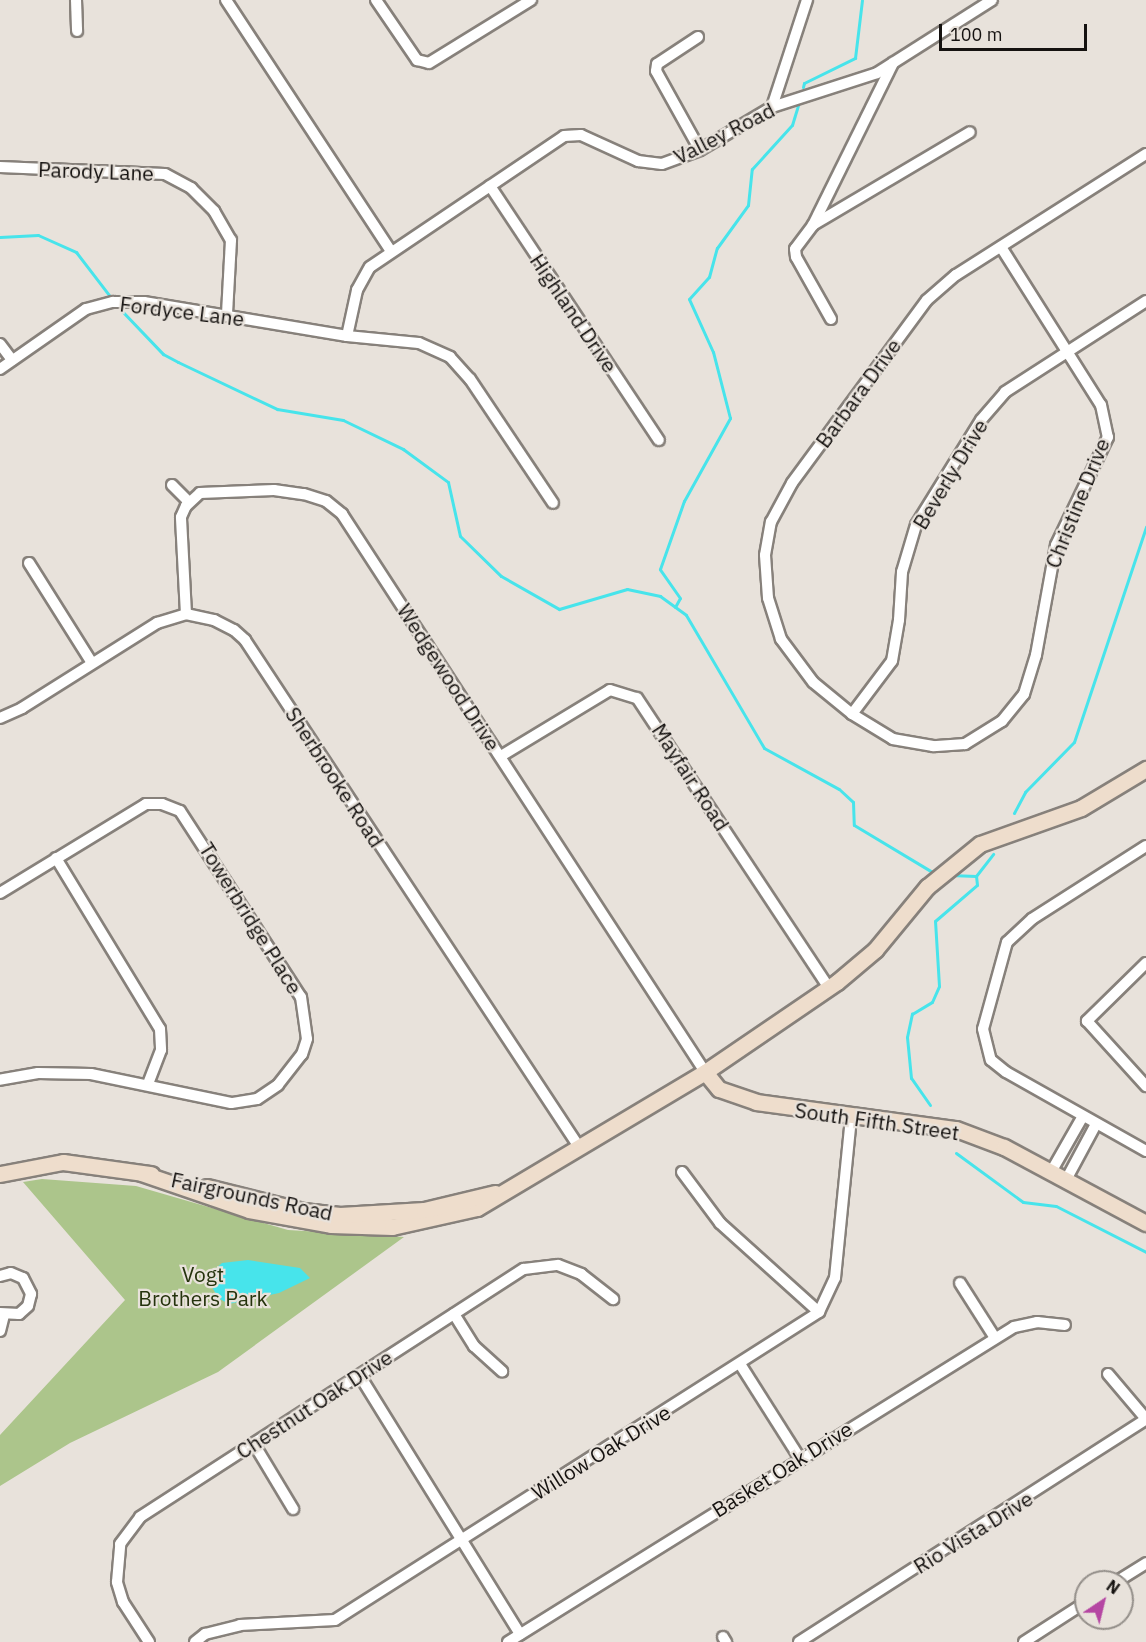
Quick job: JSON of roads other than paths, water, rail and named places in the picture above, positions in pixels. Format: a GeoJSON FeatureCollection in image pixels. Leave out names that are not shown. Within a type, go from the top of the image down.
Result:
{"type":"FeatureCollection","features":[{"type":"Feature","properties":{"kind":"street"},"geometry":{"type":"LineString","coordinates":[[76,0],[76,31]]}},
{"type":"Feature","properties":{"kind":"street"},"geometry":{"type":"LineString","coordinates":[[226,0],[390,250]]}},
{"type":"Feature","properties":{"kind":"street"},"geometry":{"type":"LineString","coordinates":[[376,0],[411,53],[424,63],[434,62],[531,0]]}},
{"type":"Feature","properties":{"kind":"street"},"geometry":{"type":"LineString","coordinates":[[772,107],[807,0]]}},
{"type":"Feature","properties":{"kind":"street","name":"Valley Road"},"geometry":{"type":"LineString","coordinates":[[347,336],[357,290],[370,267],[390,250],[564,136],[581,135],[638,161],[662,164],[700,150],[772,107],[812,92],[847,85],[894,63],[992,0]]}},
{"type":"Feature","properties":{"kind":"street"},"geometry":{"type":"LineString","coordinates":[[698,37],[657,64],[656,71],[700,150]]}},
{"type":"Feature","properties":{"kind":"street"},"geometry":{"type":"LineString","coordinates":[[813,225],[894,63]]}},
{"type":"Feature","properties":{"kind":"street"},"geometry":{"type":"LineString","coordinates":[[831,319],[796,257],[798,241],[813,225],[970,132]]}},
{"type":"Feature","properties":{"kind":"street","name":"Barbara Drive"},"geometry":{"type":"LineString","coordinates":[[852,714],[813,682],[781,639],[768,598],[765,555],[771,522],[792,483],[927,300],[956,275],[1146,154]]}},
{"type":"Feature","properties":{"kind":"street","name":"Parody Lane"},"geometry":{"type":"LineString","coordinates":[[0,168],[165,174],[191,188],[214,211],[231,240],[227,315]]}},
{"type":"Feature","properties":{"kind":"street","name":"Highland Drive"},"geometry":{"type":"LineString","coordinates":[[490,186],[658,440]]}},
{"type":"Feature","properties":{"kind":"street","name":"Christine Drive"},"geometry":{"type":"LineString","coordinates":[[852,714],[893,739],[933,746],[964,744],[1002,721],[1024,694],[1036,655],[1056,545],[1108,437],[1101,405],[1001,247]]}},
{"type":"Feature","properties":{"kind":"street","name":"Beverly Drive"},"geometry":{"type":"LineString","coordinates":[[852,714],[892,661],[899,620],[902,572],[916,525],[987,412],[1005,392],[1146,301]]}},
{"type":"Feature","properties":{"kind":"street","name":"Fordyce Lane"},"geometry":{"type":"LineString","coordinates":[[0,369],[86,309],[113,302],[144,302],[347,336],[419,343],[450,357],[470,379],[553,503]]}},
{"type":"Feature","properties":{"kind":"street"},"geometry":{"type":"LineString","coordinates":[[0,344],[12,360]]}},
{"type":"Feature","properties":{"kind":"street"},"geometry":{"type":"LineString","coordinates":[[0,718],[157,623],[186,614],[181,517],[189,502],[172,485]]}},
{"type":"Feature","properties":{"kind":"street","name":"Wedgewood Drive"},"geometry":{"type":"LineString","coordinates":[[189,502],[207,491],[274,490],[326,501],[342,514],[705,1072]]}},
{"type":"Feature","properties":{"kind":"street"},"geometry":{"type":"LineString","coordinates":[[29,563],[92,663]]}},
{"type":"Feature","properties":{"kind":"street","name":"Sherbrooke Road"},"geometry":{"type":"LineString","coordinates":[[186,614],[214,620],[245,640],[579,1147]]}},
{"type":"Feature","properties":{"kind":"street","name":"Mayfair Road"},"geometry":{"type":"LineString","coordinates":[[501,756],[610,690],[637,698],[829,988]]}},
{"type":"Feature","properties":{"kind":"street","name":"Fairgrounds Road"},"geometry":{"type":"LineString","coordinates":[[0,1174],[63,1162],[141,1173],[249,1210],[331,1225],[392,1227],[477,1208],[705,1072],[829,988],[875,950],[917,898],[962,856],[1007,833],[1081,808],[1146,769]]}},
{"type":"Feature","properties":{"kind":"street","name":"Towerbridge Place"},"geometry":{"type":"LineString","coordinates":[[0,893],[146,804],[162,804],[180,811],[190,821],[302,997],[307,1039],[302,1054],[278,1085],[257,1099],[219,1103],[148,1084],[91,1074],[38,1074],[0,1080]]}},
{"type":"Feature","properties":{"kind":"street"},"geometry":{"type":"LineString","coordinates":[[1146,846],[1018,929],[1000,955],[1000,976],[985,1017],[984,1045],[990,1060],[1096,1125],[1146,1151]]}},
{"type":"Feature","properties":{"kind":"street"},"geometry":{"type":"LineString","coordinates":[[56,858],[160,1029],[161,1050],[148,1084]]}},
{"type":"Feature","properties":{"kind":"street"},"geometry":{"type":"LineString","coordinates":[[1146,963],[1087,1021],[1146,1086]]}},
{"type":"Feature","properties":{"kind":"street","name":"South Fifth Street"},"geometry":{"type":"LineString","coordinates":[[705,1072],[727,1094],[786,1108],[851,1118],[956,1129],[1004,1147],[1146,1223]]}},
{"type":"Feature","properties":{"kind":"street"},"geometry":{"type":"LineString","coordinates":[[1051,1172],[1083,1116]]}},
{"type":"Feature","properties":{"kind":"street"},"geometry":{"type":"LineString","coordinates":[[682,1172],[720,1223],[819,1312],[835,1278],[851,1118]]}},
{"type":"Feature","properties":{"kind":"street"},"geometry":{"type":"LineString","coordinates":[[1066,1180],[1096,1125]]}},
{"type":"Feature","properties":{"kind":"street","name":"Chestnut Oak Drive"},"geometry":{"type":"LineString","coordinates":[[149,1642],[123,1602],[117,1582],[120,1544],[140,1517],[524,1269],[558,1265],[581,1274],[612,1299]]}},
{"type":"Feature","properties":{"kind":"street"},"geometry":{"type":"LineString","coordinates":[[0,1276],[11,1274],[23,1278],[31,1294],[24,1310],[2,1314],[0,1331]]}},
{"type":"Feature","properties":{"kind":"street"},"geometry":{"type":"LineString","coordinates":[[960,1283],[995,1338]]}},
{"type":"Feature","properties":{"kind":"street","name":"Willow Oak Drive"},"geometry":{"type":"LineString","coordinates":[[195,1642],[205,1634],[240,1625],[335,1620],[819,1312]]}},
{"type":"Feature","properties":{"kind":"street"},"geometry":{"type":"LineString","coordinates":[[454,1314],[474,1346],[502,1371]]}},
{"type":"Feature","properties":{"kind":"street","name":"Basket Oak Drive"},"geometry":{"type":"LineString","coordinates":[[508,1642],[799,1457],[995,1338],[1026,1323],[1065,1325]]}},
{"type":"Feature","properties":{"kind":"street"},"geometry":{"type":"LineString","coordinates":[[740,1364],[799,1457]]}},
{"type":"Feature","properties":{"kind":"street"},"geometry":{"type":"LineString","coordinates":[[1108,1374],[1146,1419]]}},
{"type":"Feature","properties":{"kind":"street"},"geometry":{"type":"LineString","coordinates":[[360,1376],[520,1634]]}},
{"type":"Feature","properties":{"kind":"street","name":"Rio Vista Drive"},"geometry":{"type":"LineString","coordinates":[[799,1642],[1146,1419]]}},
{"type":"Feature","properties":{"kind":"street"},"geometry":{"type":"LineString","coordinates":[[254,1444],[293,1509]]}},
{"type":"Feature","properties":{"kind":"street"},"geometry":{"type":"LineString","coordinates":[[1024,1642],[1074,1610]]}},
{"type":"Feature","properties":{"kind":"water"},"geometry":{"type":"Polygon","coordinates":[[[248,1260],[300,1268],[310,1278],[279,1293],[229,1304],[218,1298],[209,1281],[212,1272],[222,1263],[248,1260]]]}},
{"type":"Feature","properties":{"kind":"waterway"},"geometry":{"type":"LineString","coordinates":[[803,87],[804,83],[855,58],[862,0]]}},
{"type":"Feature","properties":{"kind":"waterway"},"geometry":{"type":"LineString","coordinates":[[675,607],[680,598],[660,569],[684,501],[730,418],[713,352],[689,299],[709,277],[717,248],[748,205],[752,169],[792,125],[798,105]]}},
{"type":"Feature","properties":{"kind":"waterway"},"geometry":{"type":"LineString","coordinates":[[0,237],[38,235],[76,252],[109,295]]}},
{"type":"Feature","properties":{"kind":"waterway"},"geometry":{"type":"LineString","coordinates":[[121,310],[163,354],[178,362],[277,409],[343,420],[403,449],[448,482],[460,536],[501,576],[559,609],[627,589],[660,596],[686,615],[764,748],[839,789],[853,802],[854,825],[934,873]]}},
{"type":"Feature","properties":{"kind":"waterway"},"geometry":{"type":"LineString","coordinates":[[1014,813],[1025,792],[1074,742],[1146,527]]}},
{"type":"Feature","properties":{"kind":"waterway"},"geometry":{"type":"LineString","coordinates":[[976,876],[993,854]]}},
{"type":"Feature","properties":{"kind":"waterway"},"geometry":{"type":"LineString","coordinates":[[930,1105],[911,1078],[907,1037],[912,1014],[932,1002],[939,986],[935,921],[977,885],[976,876],[950,875]]}},
{"type":"Feature","properties":{"kind":"waterway"},"geometry":{"type":"LineString","coordinates":[[956,1153],[1023,1202],[1056,1206],[1146,1252]]}},
{"type":"Feature","properties":{"kind":"park label","name":"Vogt Brothers Park"},"geometry":{"type":"Point","coordinates":[203,1286]}}]}
